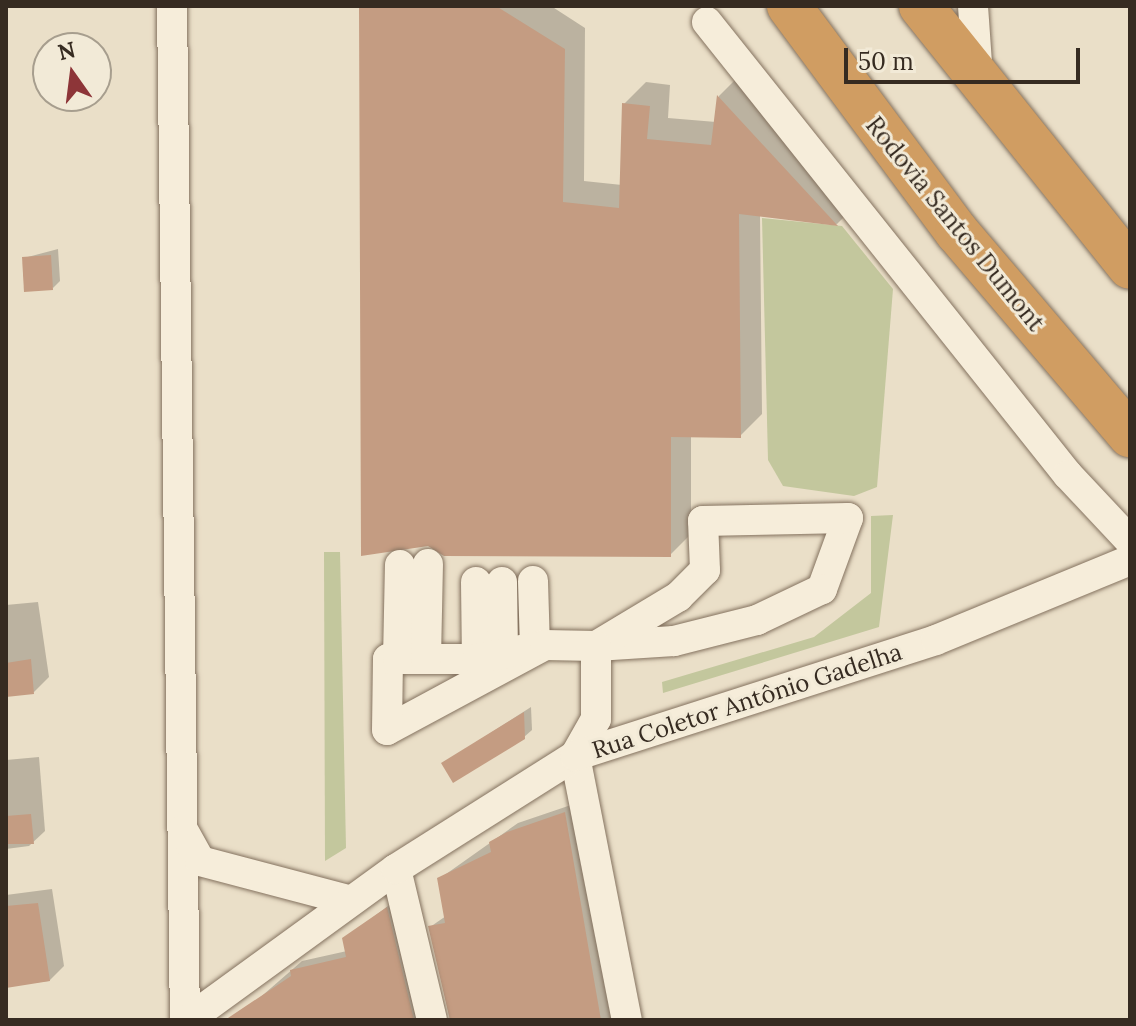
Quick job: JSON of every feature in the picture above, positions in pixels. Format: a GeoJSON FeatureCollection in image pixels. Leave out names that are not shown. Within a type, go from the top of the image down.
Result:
{"type":"FeatureCollection","features":[{"type":"Feature","properties":{"kind":"highway","name":"Rodovia Santos Dumont"},"geometry":{"type":"LineString","coordinates":[[789,6],[957,232],[1130,435]]}},
{"type":"Feature","properties":{"kind":"highway"},"geometry":{"type":"LineString","coordinates":[[921,6],[1130,267]]}},
{"type":"Feature","properties":{"kind":"street"},"geometry":{"type":"LineString","coordinates":[[172,6],[187,1020]]}},
{"type":"Feature","properties":{"kind":"street"},"geometry":{"type":"LineString","coordinates":[[973,6],[978,78]]}},
{"type":"Feature","properties":{"kind":"street"},"geometry":{"type":"LineString","coordinates":[[707,22],[1068,475],[1130,541]]}},
{"type":"Feature","properties":{"kind":"street"},"geometry":{"type":"LineString","coordinates":[[540,646],[387,730],[388,659],[490,656],[540,646],[596,646],[674,641],[757,620],[822,589],[848,518],[703,521],[705,570],[678,597],[596,646]]}},
{"type":"Feature","properties":{"kind":"street","name":"Rua Coletor Antônio Gadelha"},"geometry":{"type":"LineString","coordinates":[[187,1020],[396,869],[575,756],[936,640],[1130,560]]}},
{"type":"Feature","properties":{"kind":"street"},"geometry":{"type":"LineString","coordinates":[[412,659],[414,564]]}},
{"type":"Feature","properties":{"kind":"street"},"geometry":{"type":"LineString","coordinates":[[533,581],[540,646]]}},
{"type":"Feature","properties":{"kind":"street"},"geometry":{"type":"LineString","coordinates":[[489,582],[490,656]]}},
{"type":"Feature","properties":{"kind":"street"},"geometry":{"type":"LineString","coordinates":[[596,646],[596,719],[575,756],[627,1020]]}},
{"type":"Feature","properties":{"kind":"street"},"geometry":{"type":"LineString","coordinates":[[182,828],[200,861],[351,901]]}},
{"type":"Feature","properties":{"kind":"street"},"geometry":{"type":"LineString","coordinates":[[396,869],[432,1020]]}},
{"type":"Feature","properties":{"kind":"green space"},"geometry":{"type":"Polygon","coordinates":[[[762,218],[842,226],[893,289],[877,487],[854,496],[783,486],[768,460],[762,218]]]}},
{"type":"Feature","properties":{"kind":"green space"},"geometry":{"type":"Polygon","coordinates":[[[893,515],[879,627],[663,693],[662,682],[814,637],[871,593],[871,516],[893,515]]]}},
{"type":"Feature","properties":{"kind":"green space"},"geometry":{"type":"Polygon","coordinates":[[[324,552],[340,552],[346,848],[325,861],[324,552]]]}},
{"type":"Feature","properties":{"kind":"building"},"geometry":{"type":"Polygon","coordinates":[[[359,6],[496,6],[565,49],[563,202],[619,208],[622,103],[650,106],[647,139],[711,145],[717,95],[838,226],[739,214],[741,438],[671,437],[671,557],[444,556],[428,546],[361,556],[359,6]]]}},
{"type":"Feature","properties":{"kind":"building"},"geometry":{"type":"Polygon","coordinates":[[[51,255],[53,290],[24,292],[22,257],[51,255]]]}},
{"type":"Feature","properties":{"kind":"building"},"geometry":{"type":"Polygon","coordinates":[[[31,659],[34,694],[6,697],[6,663],[31,659]]]}},
{"type":"Feature","properties":{"kind":"building"},"geometry":{"type":"Polygon","coordinates":[[[524,712],[525,739],[453,783],[441,763],[524,712]]]}},
{"type":"Feature","properties":{"kind":"building"},"geometry":{"type":"Polygon","coordinates":[[[565,812],[601,1020],[450,1020],[428,926],[445,923],[437,878],[491,852],[489,842],[507,832],[565,812]]]}},
{"type":"Feature","properties":{"kind":"building"},"geometry":{"type":"Polygon","coordinates":[[[31,814],[34,844],[6,844],[6,816],[31,814]]]}},
{"type":"Feature","properties":{"kind":"building"},"geometry":{"type":"Polygon","coordinates":[[[38,903],[50,981],[6,988],[6,906],[38,903]]]}},
{"type":"Feature","properties":{"kind":"building"},"geometry":{"type":"Polygon","coordinates":[[[387,907],[414,1020],[225,1020],[291,976],[290,970],[346,957],[342,938],[387,907]]]}}]}
